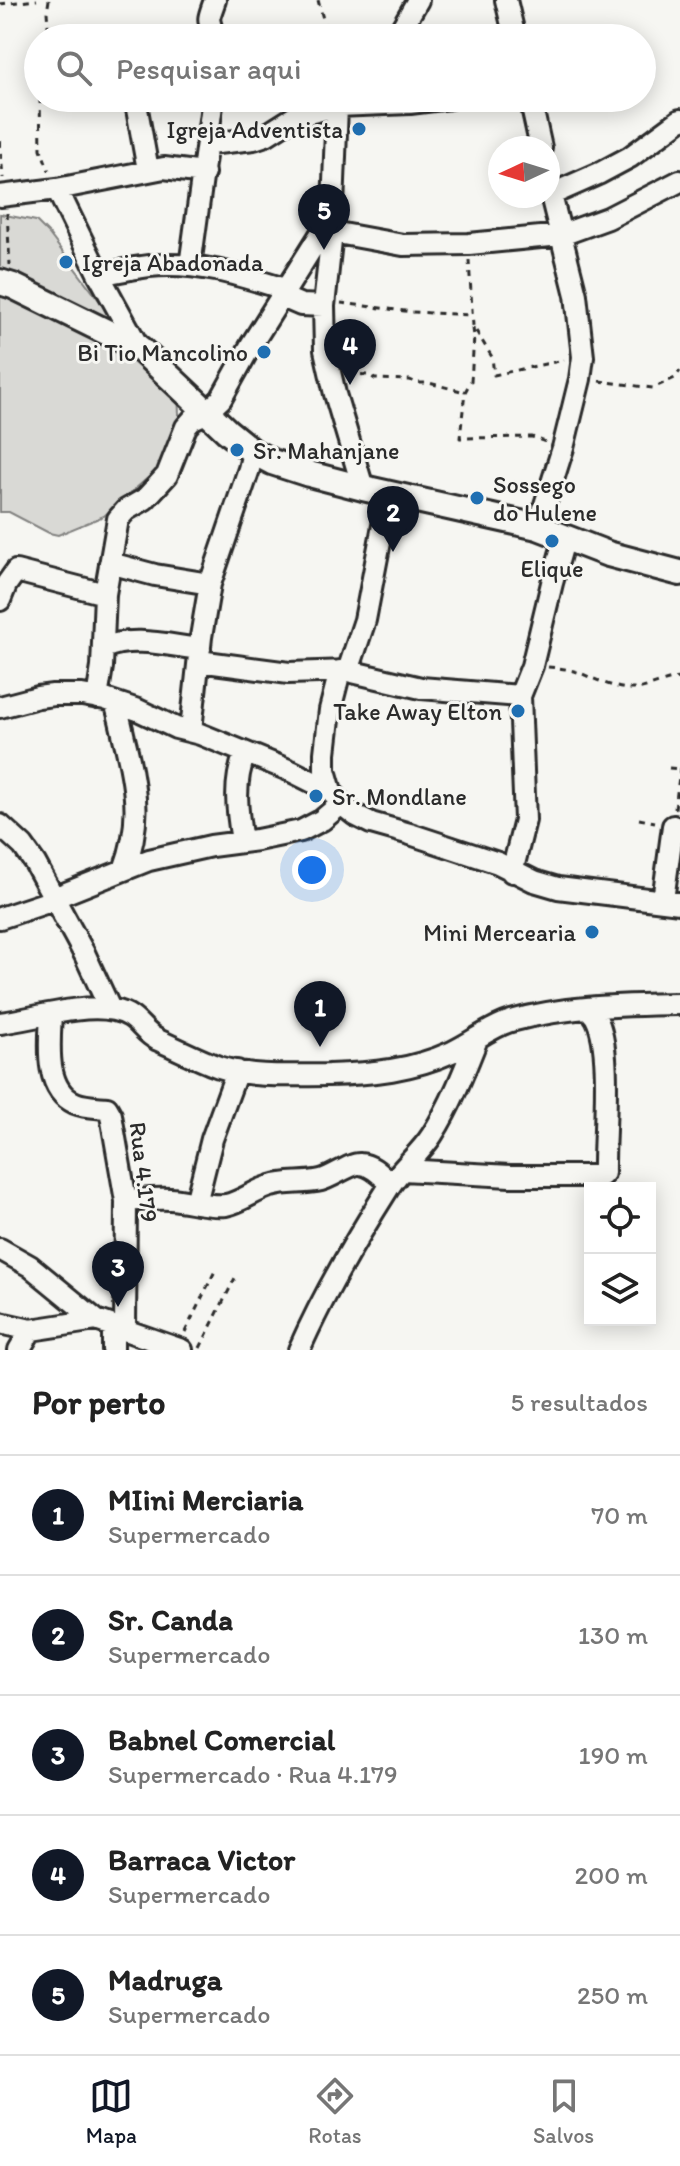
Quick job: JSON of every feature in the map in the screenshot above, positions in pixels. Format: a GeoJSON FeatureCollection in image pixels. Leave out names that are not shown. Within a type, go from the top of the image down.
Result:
{"type":"FeatureCollection","features":[{"type":"Feature","properties":{"kind":"street"},"geometry":{"type":"LineString","coordinates":[[209,24],[209,14],[215,0]]}},
{"type":"Feature","properties":{"kind":"street"},"geometry":{"type":"LineString","coordinates":[[404,24],[418,0]]}},
{"type":"Feature","properties":{"kind":"street"},"geometry":{"type":"LineString","coordinates":[[506,0],[512,24]]}},
{"type":"Feature","properties":{"kind":"street"},"geometry":{"type":"LineString","coordinates":[[138,112],[148,170]]}},
{"type":"Feature","properties":{"kind":"street"},"geometry":{"type":"LineString","coordinates":[[190,266],[211,112]]}},
{"type":"Feature","properties":{"kind":"street"},"geometry":{"type":"LineString","coordinates":[[208,144],[254,139],[296,116],[312,112]]}},
{"type":"Feature","properties":{"kind":"street"},"geometry":{"type":"LineString","coordinates":[[337,112],[332,224],[324,306],[325,350],[363,488]]}},
{"type":"Feature","properties":{"kind":"street"},"geometry":{"type":"LineString","coordinates":[[533,112],[538,136]]}},
{"type":"Feature","properties":{"kind":"street"},"geometry":{"type":"LineString","coordinates":[[560,186],[600,173],[630,157],[680,120]]}},
{"type":"Feature","properties":{"kind":"street"},"geometry":{"type":"LineString","coordinates":[[0,196],[57,189],[164,168],[204,173]]}},
{"type":"Feature","properties":{"kind":"street"},"geometry":{"type":"LineString","coordinates":[[332,224],[403,245],[469,244],[561,235],[608,218],[680,181]]}},
{"type":"Feature","properties":{"kind":"street"},"geometry":{"type":"LineString","coordinates":[[57,189],[139,348],[206,413],[253,452],[299,471],[538,527],[608,554],[680,573]]}},
{"type":"Feature","properties":{"kind":"street"},"geometry":{"type":"LineString","coordinates":[[538,527],[563,448],[583,357],[576,295],[554,208]]}},
{"type":"Feature","properties":{"kind":"street"},"geometry":{"type":"LineString","coordinates":[[124,870],[134,837],[137,803],[121,719],[106,700],[104,648],[105,594],[121,514],[145,499],[167,475],[186,427],[221,399],[282,293],[332,224]]}},
{"type":"Feature","properties":{"kind":"street"},"geometry":{"type":"LineString","coordinates":[[99,275],[151,266],[190,266],[248,277],[301,305],[324,306]]}},
{"type":"Feature","properties":{"kind":"street"},"geometry":{"type":"LineString","coordinates":[[0,282],[139,348]]}},
{"type":"Feature","properties":{"kind":"street"},"geometry":{"type":"LineString","coordinates":[[191,730],[210,584],[253,452]]}},
{"type":"Feature","properties":{"kind":"street"},"geometry":{"type":"LineString","coordinates":[[336,797],[325,770],[330,710],[365,620],[389,494]]}},
{"type":"Feature","properties":{"kind":"street"},"geometry":{"type":"LineString","coordinates":[[512,872],[525,820],[520,696],[532,666],[565,537]]}},
{"type":"Feature","properties":{"kind":"street"},"geometry":{"type":"LineString","coordinates":[[110,563],[155,575],[210,584]]}},
{"type":"Feature","properties":{"kind":"street"},"geometry":{"type":"LineString","coordinates":[[0,600],[16,571],[105,594]]}},
{"type":"Feature","properties":{"kind":"street"},"geometry":{"type":"LineString","coordinates":[[104,648],[118,643],[138,643],[289,673],[344,671],[412,687],[520,696]]}},
{"type":"Feature","properties":{"kind":"street"},"geometry":{"type":"LineString","coordinates":[[0,707],[38,697],[82,695],[138,710],[176,728],[191,730],[291,771],[336,797],[355,815],[371,823],[498,863],[512,872],[558,888],[671,902],[673,826]]}},
{"type":"Feature","properties":{"kind":"street"},"geometry":{"type":"LineString","coordinates":[[242,841],[237,779],[245,754]]}},
{"type":"Feature","properties":{"kind":"street"},"geometry":{"type":"LineString","coordinates":[[0,918],[54,900],[149,860],[301,831],[322,820],[336,797]]}},
{"type":"Feature","properties":{"kind":"street"},"geometry":{"type":"LineString","coordinates":[[0,825],[23,846],[35,863],[85,955],[110,1009]]}},
{"type":"Feature","properties":{"kind":"street"},"geometry":{"type":"LineString","coordinates":[[0,1023],[51,1014],[110,1009],[126,1013],[157,1039],[220,1067],[253,1074],[323,1075],[389,1072],[425,1063],[512,1021],[588,1008],[680,1004]]}},
{"type":"Feature","properties":{"kind":"street"},"geometry":{"type":"LineString","coordinates":[[126,1201],[170,1199],[225,1205],[275,1184],[323,1180],[353,1164],[397,1177],[601,1176],[604,1173],[606,1069],[602,1036],[596,1017],[588,1008]]}},
{"type":"Feature","properties":{"kind":"street","name":"Rua 4.179"},"geometry":{"type":"LineString","coordinates":[[51,1014],[50,1050],[55,1081],[63,1094],[74,1103],[110,1111],[126,1201],[111,1326],[113,1350]]}},
{"type":"Feature","properties":{"kind":"street"},"geometry":{"type":"LineString","coordinates":[[299,1350],[332,1283],[397,1177],[432,1135],[460,1081],[477,1039]]}},
{"type":"Feature","properties":{"kind":"street"},"geometry":{"type":"LineString","coordinates":[[196,1203],[212,1139],[237,1071]]}},
{"type":"Feature","properties":{"kind":"street"},"geometry":{"type":"LineString","coordinates":[[0,1249],[30,1266],[111,1326],[179,1349]]}},
{"type":"Feature","properties":{"kind":"street"},"geometry":{"type":"LineString","coordinates":[[0,1323],[31,1330],[111,1326]]}},
{"type":"Feature","properties":{"kind":"street"},"geometry":{"type":"LineString","coordinates":[[19,1350],[31,1330]]}},
{"type":"Feature","properties":{"kind":"path"},"geometry":{"type":"LineString","coordinates":[[0,4],[37,0]]}},
{"type":"Feature","properties":{"kind":"path"},"geometry":{"type":"LineString","coordinates":[[48,24],[49,0]]}},
{"type":"Feature","properties":{"kind":"path"},"geometry":{"type":"LineString","coordinates":[[318,0],[324,24]]}},
{"type":"Feature","properties":{"kind":"path"},"geometry":{"type":"LineString","coordinates":[[40,112],[41,149],[57,189]]}},
{"type":"Feature","properties":{"kind":"path"},"geometry":{"type":"LineString","coordinates":[[469,244],[474,337],[471,381],[465,392],[460,438],[532,437],[563,448]]}},
{"type":"Feature","properties":{"kind":"path"},"geometry":{"type":"LineString","coordinates":[[324,306],[344,303],[412,312],[472,315]]}},
{"type":"Feature","properties":{"kind":"path"},"geometry":{"type":"LineString","coordinates":[[473,326],[492,357],[494,375],[583,357]]}},
{"type":"Feature","properties":{"kind":"path"},"geometry":{"type":"LineString","coordinates":[[580,379],[653,388],[675,378],[680,371]]}},
{"type":"Feature","properties":{"kind":"path"},"geometry":{"type":"LineString","coordinates":[[329,372],[369,375],[375,379],[410,380],[465,392]]}},
{"type":"Feature","properties":{"kind":"path"},"geometry":{"type":"LineString","coordinates":[[532,666],[559,668],[630,689],[680,678]]}},
{"type":"Feature","properties":{"kind":"path"},"geometry":{"type":"LineString","coordinates":[[669,768],[680,769],[673,826]]}},
{"type":"Feature","properties":{"kind":"path"},"geometry":{"type":"LineString","coordinates":[[179,1349],[215,1271]]}},
{"type":"Feature","properties":{"kind":"path"},"geometry":{"type":"LineString","coordinates":[[199,1350],[236,1276]]}},
{"type":"Feature","properties":{"kind":"shaded area"},"geometry":{"type":"Polygon","coordinates":[[[0,214],[36,221],[127,337],[178,389],[180,441],[166,462],[104,516],[58,535],[9,512],[0,512],[0,214]]]}},
{"type":"Feature","properties":{"kind":"place","name":"Igreja Adventista"},"geometry":{"type":"Point","coordinates":[359,129]}},
{"type":"Feature","properties":{"kind":"place","name":"Madruga"},"geometry":{"type":"Point","coordinates":[324,250]}},
{"type":"Feature","properties":{"kind":"place","name":"Igreja Abadonada"},"geometry":{"type":"Point","coordinates":[66,262]}},
{"type":"Feature","properties":{"kind":"place","name":"Bi Tio Mancolino"},"geometry":{"type":"Point","coordinates":[264,352]}},
{"type":"Feature","properties":{"kind":"place","name":"Barraca Victor"},"geometry":{"type":"Point","coordinates":[350,385]}},
{"type":"Feature","properties":{"kind":"place","name":"Sr. Mahanjane"},"geometry":{"type":"Point","coordinates":[237,450]}},
{"type":"Feature","properties":{"kind":"place","name":"Sossego do Hulene"},"geometry":{"type":"Point","coordinates":[477,498]}},
{"type":"Feature","properties":{"kind":"place","name":"Elique"},"geometry":{"type":"Point","coordinates":[552,541]}},
{"type":"Feature","properties":{"kind":"place","name":"Sr. Canda"},"geometry":{"type":"Point","coordinates":[393,552]}},
{"type":"Feature","properties":{"kind":"place","name":"Take Away Elton"},"geometry":{"type":"Point","coordinates":[518,711]}},
{"type":"Feature","properties":{"kind":"place","name":"Sr. Mondlane"},"geometry":{"type":"Point","coordinates":[316,796]}},
{"type":"Feature","properties":{"kind":"place","name":"Mini Mercearia"},"geometry":{"type":"Point","coordinates":[592,932]}},
{"type":"Feature","properties":{"kind":"place","name":"MIini Merciaria"},"geometry":{"type":"Point","coordinates":[320,1047]}},
{"type":"Feature","properties":{"kind":"place","name":"Babnel Comercial"},"geometry":{"type":"Point","coordinates":[118,1307]}}]}
